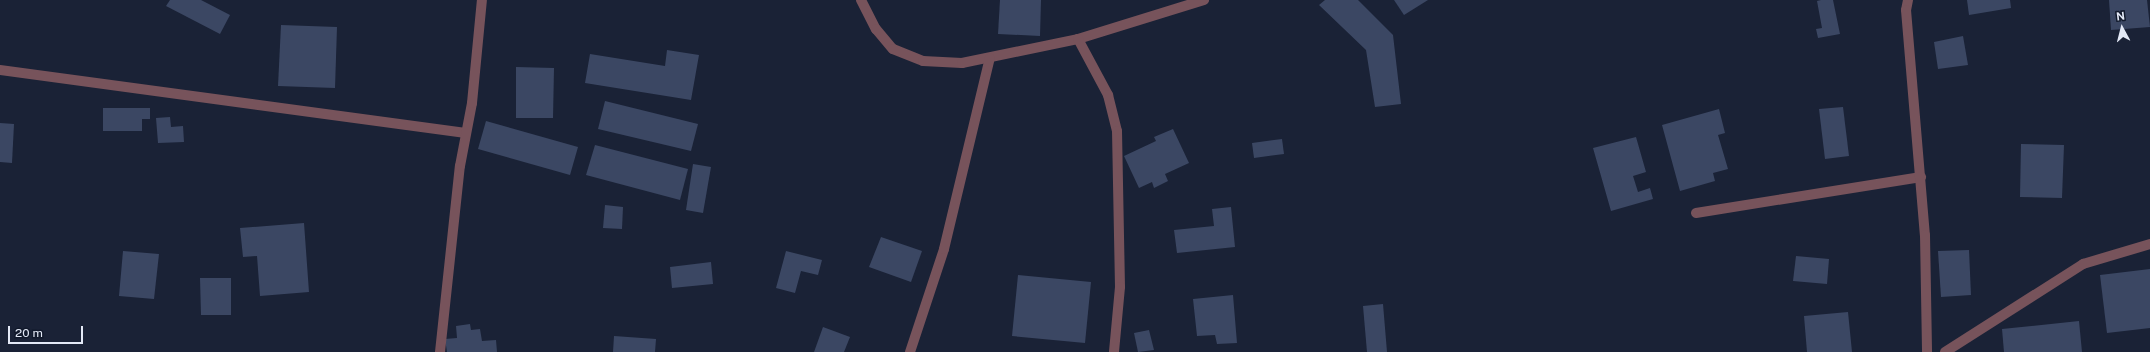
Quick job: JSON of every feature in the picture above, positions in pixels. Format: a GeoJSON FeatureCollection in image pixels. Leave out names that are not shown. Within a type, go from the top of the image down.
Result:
{"type":"FeatureCollection","features":[{"type":"Feature","properties":{"kind":"street"},"geometry":{"type":"LineString","coordinates":[[440,352],[460,166],[466,133],[482,0]]}},
{"type":"Feature","properties":{"kind":"street"},"geometry":{"type":"LineString","coordinates":[[861,0],[876,29],[893,49],[924,61],[962,63],[1078,39],[1204,0]]}},
{"type":"Feature","properties":{"kind":"street"},"geometry":{"type":"LineString","coordinates":[[1908,0],[1906,10],[1921,177],[1927,352]]}},
{"type":"Feature","properties":{"kind":"street"},"geometry":{"type":"LineString","coordinates":[[1078,39],[1108,95],[1117,131],[1120,287],[1114,352]]}},
{"type":"Feature","properties":{"kind":"street"},"geometry":{"type":"LineString","coordinates":[[910,352],[944,249],[990,58]]}},
{"type":"Feature","properties":{"kind":"street"},"geometry":{"type":"LineString","coordinates":[[0,70],[466,133]]}},
{"type":"Feature","properties":{"kind":"street"},"geometry":{"type":"LineString","coordinates":[[1696,213],[1921,177]]}},
{"type":"Feature","properties":{"kind":"street"},"geometry":{"type":"LineString","coordinates":[[1945,352],[2083,264],[2150,244]]}},
{"type":"Feature","properties":{"kind":"building"},"geometry":{"type":"Polygon","coordinates":[[[170,0],[201,0],[230,15],[220,34],[166,6],[170,0]]]}},
{"type":"Feature","properties":{"kind":"building"},"geometry":{"type":"Polygon","coordinates":[[[1000,0],[1041,0],[1040,36],[998,34],[1000,0]]]}},
{"type":"Feature","properties":{"kind":"building"},"geometry":{"type":"Polygon","coordinates":[[[1325,0],[1358,0],[1393,35],[1401,104],[1375,107],[1366,50],[1319,5],[1325,0]]]}},
{"type":"Feature","properties":{"kind":"building"},"geometry":{"type":"Polygon","coordinates":[[[1394,0],[1428,0],[1404,15],[1394,0]]]}},
{"type":"Feature","properties":{"kind":"building"},"geometry":{"type":"Polygon","coordinates":[[[1833,0],[1840,34],[1818,38],[1816,29],[1822,28],[1817,1],[1833,0]]]}},
{"type":"Feature","properties":{"kind":"building"},"geometry":{"type":"Polygon","coordinates":[[[1967,0],[2010,0],[2011,8],[1969,15],[1967,0]]]}},
{"type":"Feature","properties":{"kind":"building"},"geometry":{"type":"Polygon","coordinates":[[[2109,0],[2147,0],[2150,27],[2111,30],[2109,0]]]}},
{"type":"Feature","properties":{"kind":"building"},"geometry":{"type":"Polygon","coordinates":[[[281,25],[337,27],[335,88],[278,86],[281,25]]]}},
{"type":"Feature","properties":{"kind":"building"},"geometry":{"type":"Polygon","coordinates":[[[1963,36],[1968,65],[1938,69],[1934,42],[1963,36]]]}},
{"type":"Feature","properties":{"kind":"building"},"geometry":{"type":"Polygon","coordinates":[[[667,50],[699,55],[691,100],[585,83],[590,54],[665,66],[667,50]]]}},
{"type":"Feature","properties":{"kind":"building"},"geometry":{"type":"Polygon","coordinates":[[[516,67],[554,68],[553,118],[516,118],[516,67]]]}},
{"type":"Feature","properties":{"kind":"building"},"geometry":{"type":"Polygon","coordinates":[[[605,101],[698,124],[691,151],[598,129],[605,101]]]}},
{"type":"Feature","properties":{"kind":"building"},"geometry":{"type":"Polygon","coordinates":[[[1843,107],[1849,156],[1825,159],[1819,109],[1843,107]]]}},
{"type":"Feature","properties":{"kind":"building"},"geometry":{"type":"Polygon","coordinates":[[[103,108],[150,108],[150,119],[142,119],[142,131],[103,131],[103,108]]]}},
{"type":"Feature","properties":{"kind":"building"},"geometry":{"type":"Polygon","coordinates":[[[1719,109],[1725,133],[1718,135],[1728,169],[1713,173],[1715,181],[1680,191],[1662,125],[1719,109]]]}},
{"type":"Feature","properties":{"kind":"building"},"geometry":{"type":"Polygon","coordinates":[[[170,117],[171,127],[183,126],[184,142],[158,143],[156,118],[170,117]]]}},
{"type":"Feature","properties":{"kind":"building"},"geometry":{"type":"Polygon","coordinates":[[[486,121],[578,147],[570,175],[478,149],[486,121]]]}},
{"type":"Feature","properties":{"kind":"building"},"geometry":{"type":"Polygon","coordinates":[[[0,123],[14,124],[12,163],[0,162],[0,123]]]}},
{"type":"Feature","properties":{"kind":"building"},"geometry":{"type":"Polygon","coordinates":[[[1173,129],[1189,163],[1165,174],[1168,181],[1154,188],[1152,182],[1139,188],[1124,156],[1156,141],[1154,137],[1173,129]]]}},
{"type":"Feature","properties":{"kind":"building"},"geometry":{"type":"Polygon","coordinates":[[[1636,137],[1646,172],[1633,176],[1638,192],[1650,188],[1653,199],[1611,211],[1593,148],[1636,137]]]}},
{"type":"Feature","properties":{"kind":"building"},"geometry":{"type":"Polygon","coordinates":[[[1282,139],[1284,154],[1254,158],[1252,143],[1282,139]]]}},
{"type":"Feature","properties":{"kind":"building"},"geometry":{"type":"Polygon","coordinates":[[[2021,144],[2064,145],[2062,198],[2020,197],[2021,144]]]}},
{"type":"Feature","properties":{"kind":"building"},"geometry":{"type":"Polygon","coordinates":[[[595,145],[688,169],[680,200],[586,175],[595,145]]]}},
{"type":"Feature","properties":{"kind":"building"},"geometry":{"type":"Polygon","coordinates":[[[693,164],[711,167],[703,213],[686,210],[693,164]]]}},
{"type":"Feature","properties":{"kind":"building"},"geometry":{"type":"Polygon","coordinates":[[[605,205],[623,207],[622,229],[603,228],[605,205]]]}},
{"type":"Feature","properties":{"kind":"building"},"geometry":{"type":"Polygon","coordinates":[[[1231,207],[1235,247],[1177,253],[1174,230],[1214,226],[1212,209],[1231,207]]]}},
{"type":"Feature","properties":{"kind":"building"},"geometry":{"type":"Polygon","coordinates":[[[304,223],[309,292],[260,296],[257,256],[243,257],[240,228],[304,223]]]}},
{"type":"Feature","properties":{"kind":"building"},"geometry":{"type":"Polygon","coordinates":[[[881,237],[922,251],[911,282],[869,267],[881,237]]]}},
{"type":"Feature","properties":{"kind":"building"},"geometry":{"type":"Polygon","coordinates":[[[1969,250],[1971,295],[1941,297],[1938,251],[1969,250]]]}},
{"type":"Feature","properties":{"kind":"building"},"geometry":{"type":"Polygon","coordinates":[[[123,251],[159,254],[154,299],[119,296],[123,251]]]}},
{"type":"Feature","properties":{"kind":"building"},"geometry":{"type":"Polygon","coordinates":[[[786,251],[822,260],[818,275],[801,271],[795,293],[776,288],[786,251]]]}},
{"type":"Feature","properties":{"kind":"building"},"geometry":{"type":"Polygon","coordinates":[[[1796,256],[1829,259],[1827,284],[1793,281],[1796,256]]]}},
{"type":"Feature","properties":{"kind":"building"},"geometry":{"type":"Polygon","coordinates":[[[711,262],[713,284],[672,288],[670,267],[711,262]]]}},
{"type":"Feature","properties":{"kind":"building"},"geometry":{"type":"Polygon","coordinates":[[[2150,269],[2150,328],[2107,333],[2100,275],[2150,269]]]}},
{"type":"Feature","properties":{"kind":"building"},"geometry":{"type":"Polygon","coordinates":[[[1018,275],[1091,282],[1085,343],[1012,336],[1018,275]]]}},
{"type":"Feature","properties":{"kind":"building"},"geometry":{"type":"Polygon","coordinates":[[[200,278],[231,278],[231,315],[201,315],[200,278]]]}},
{"type":"Feature","properties":{"kind":"building"},"geometry":{"type":"Polygon","coordinates":[[[1233,295],[1237,343],[1217,344],[1215,335],[1197,336],[1193,299],[1233,295]]]}},
{"type":"Feature","properties":{"kind":"building"},"geometry":{"type":"Polygon","coordinates":[[[1383,304],[1387,352],[1367,352],[1363,306],[1383,304]]]}},
{"type":"Feature","properties":{"kind":"building"},"geometry":{"type":"Polygon","coordinates":[[[1848,312],[1852,352],[1807,352],[1804,316],[1848,312]]]}},
{"type":"Feature","properties":{"kind":"building"},"geometry":{"type":"Polygon","coordinates":[[[2079,321],[2082,352],[2004,352],[2002,329],[2079,321]]]}},
{"type":"Feature","properties":{"kind":"building"},"geometry":{"type":"Polygon","coordinates":[[[470,324],[471,330],[480,329],[482,341],[496,340],[497,352],[447,352],[445,339],[457,338],[456,326],[470,324]]]}},
{"type":"Feature","properties":{"kind":"building"},"geometry":{"type":"Polygon","coordinates":[[[823,327],[850,337],[844,352],[814,352],[823,327]]]}},
{"type":"Feature","properties":{"kind":"building"},"geometry":{"type":"Polygon","coordinates":[[[1149,330],[1154,350],[1138,352],[1134,333],[1149,330]]]}},
{"type":"Feature","properties":{"kind":"building"},"geometry":{"type":"Polygon","coordinates":[[[614,336],[656,339],[655,352],[613,352],[614,336]]]}}]}
